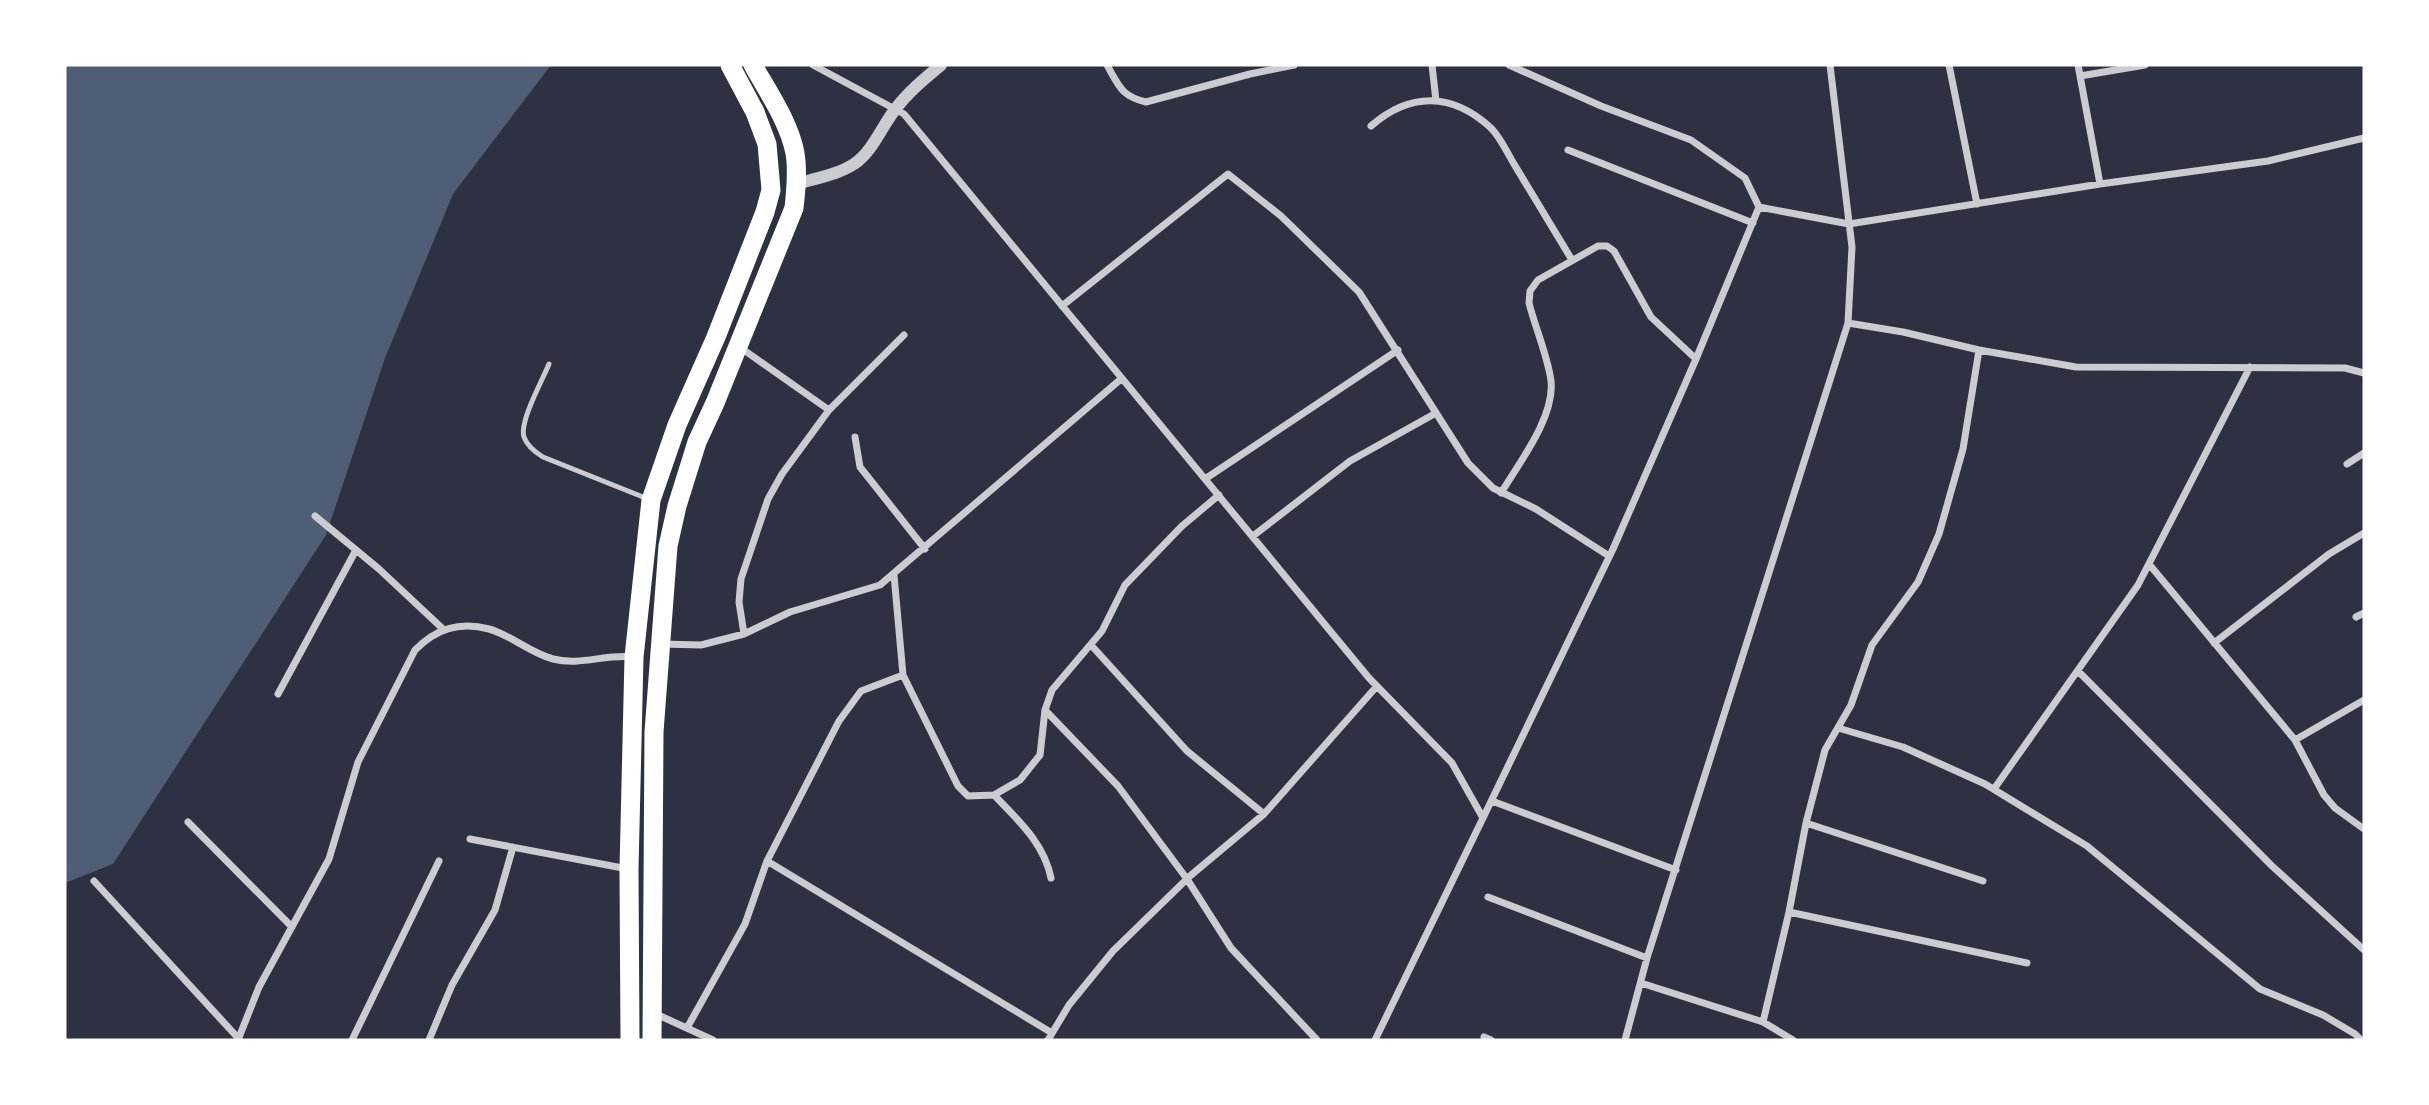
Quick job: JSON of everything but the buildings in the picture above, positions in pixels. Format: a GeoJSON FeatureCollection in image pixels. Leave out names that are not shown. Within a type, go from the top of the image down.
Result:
{"type":"FeatureCollection","features":[{"type":"Feature","properties":{"kind":"highway"},"geometry":{"type":"LineString","coordinates":[[630,1040],[629,869],[634,657],[651,500],[677,425],[716,337],[771,190],[767,145],[755,112],[730,65]]}},
{"type":"Feature","properties":{"kind":"highway"},"geometry":{"type":"LineString","coordinates":[[652,1040],[654,732],[668,546],[697,442],[794,208],[797,184],[795,153],[782,118],[753,65]]}},
{"type":"Feature","properties":{"kind":"street"},"geometry":{"type":"LineString","coordinates":[[813,65],[904,114],[1377,686],[1452,763],[1483,818]]}},
{"type":"Feature","properties":{"kind":"street"},"geometry":{"type":"LineString","coordinates":[[797,184],[837,173],[855,163],[866,152],[895,109],[919,82],[941,65]]}},
{"type":"Feature","properties":{"kind":"street"},"geometry":{"type":"LineString","coordinates":[[1107,65],[1122,92],[1132,99],[1146,102],[1294,65]]}},
{"type":"Feature","properties":{"kind":"street"},"geometry":{"type":"LineString","coordinates":[[1432,65],[1436,101]]}},
{"type":"Feature","properties":{"kind":"street"},"geometry":{"type":"LineString","coordinates":[[1375,1040],[1609,556],[1696,359],[1759,207],[1745,178],[1691,140],[1601,106],[1509,65]]}},
{"type":"Feature","properties":{"kind":"street"},"geometry":{"type":"LineString","coordinates":[[1625,1040],[1647,958],[1847,323],[1852,247],[1830,65]]}},
{"type":"Feature","properties":{"kind":"street"},"geometry":{"type":"LineString","coordinates":[[1950,65],[1977,204]]}},
{"type":"Feature","properties":{"kind":"street"},"geometry":{"type":"LineString","coordinates":[[2078,65],[2100,184]]}},
{"type":"Feature","properties":{"kind":"street"},"geometry":{"type":"LineString","coordinates":[[2080,76],[2145,65]]}},
{"type":"Feature","properties":{"kind":"street"},"geometry":{"type":"LineString","coordinates":[[1371,126],[1388,111],[1424,100],[1448,102],[1472,113],[1493,129],[1572,260]]}},
{"type":"Feature","properties":{"kind":"street"},"geometry":{"type":"LineString","coordinates":[[1759,207],[1849,225],[2100,184],[2268,161],[2364,138]]}},
{"type":"Feature","properties":{"kind":"street"},"geometry":{"type":"LineString","coordinates":[[1569,150],[1753,223]]}},
{"type":"Feature","properties":{"kind":"street"},"geometry":{"type":"LineString","coordinates":[[1062,306],[1228,174],[1281,216],[1359,292],[1468,463],[1493,488],[1536,509],[1609,556]]}},
{"type":"Feature","properties":{"kind":"street"},"geometry":{"type":"LineString","coordinates":[[1502,493],[1542,422],[1550,400],[1550,381],[1529,303],[1530,291],[1538,280],[1598,246],[1606,246],[1614,251],[1651,317],[1696,359]]}},
{"type":"Feature","properties":{"kind":"street"},"geometry":{"type":"LineString","coordinates":[[1847,323],[2076,367],[2345,368],[2364,373]]}},
{"type":"Feature","properties":{"kind":"street"},"geometry":{"type":"LineString","coordinates":[[744,634],[739,602],[741,579],[768,499],[782,474],[829,410],[904,335]]}},
{"type":"Feature","properties":{"kind":"street"},"geometry":{"type":"LineString","coordinates":[[738,346],[829,410]]}},
{"type":"Feature","properties":{"kind":"street"},"geometry":{"type":"LineString","coordinates":[[1205,479],[1398,350]]}},
{"type":"Feature","properties":{"kind":"street"},"geometry":{"type":"LineString","coordinates":[[1763,1023],[1825,750],[1851,705],[1872,645],[1918,582],[1938,534],[1963,449],[1979,350]]}},
{"type":"Feature","properties":{"kind":"street"},"geometry":{"type":"LineString","coordinates":[[1994,789],[2138,585],[2250,367]]}},
{"type":"Feature","properties":{"kind":"street"},"geometry":{"type":"LineString","coordinates":[[660,643],[701,645],[744,634],[790,612],[880,585],[1121,379]]}},
{"type":"Feature","properties":{"kind":"street"},"geometry":{"type":"LineString","coordinates":[[1253,536],[1350,461],[1436,413]]}},
{"type":"Feature","properties":{"kind":"street"},"geometry":{"type":"LineString","coordinates":[[855,437],[860,467],[925,549]]}},
{"type":"Feature","properties":{"kind":"street"},"geometry":{"type":"LineString","coordinates":[[2347,464],[2364,453]]}},
{"type":"Feature","properties":{"kind":"street"},"geometry":{"type":"LineString","coordinates":[[894,575],[903,675],[958,786],[968,796],[994,795],[1020,780],[1040,755],[1045,710],[1052,690],[1102,631],[1125,585],[1182,527],[1219,495]]}},
{"type":"Feature","properties":{"kind":"street"},"geometry":{"type":"LineString","coordinates":[[315,516],[443,629]]}},
{"type":"Feature","properties":{"kind":"street"},"geometry":{"type":"LineString","coordinates":[[2214,643],[2329,554],[2364,533]]}},
{"type":"Feature","properties":{"kind":"street"},"geometry":{"type":"LineString","coordinates":[[278,694],[356,550]]}},
{"type":"Feature","properties":{"kind":"street"},"geometry":{"type":"LineString","coordinates":[[2149,564],[2295,740],[2324,795],[2335,808],[2364,829]]}},
{"type":"Feature","properties":{"kind":"street"},"geometry":{"type":"LineString","coordinates":[[2356,617],[2364,613]]}},
{"type":"Feature","properties":{"kind":"street"},"geometry":{"type":"LineString","coordinates":[[94,881],[239,1040],[259,987],[329,859],[358,762],[415,650],[429,636],[443,629],[489,629],[552,659],[578,663],[616,655],[634,657]]}},
{"type":"Feature","properties":{"kind":"street"},"geometry":{"type":"LineString","coordinates":[[1091,645],[1187,751],[1264,814]]}},
{"type":"Feature","properties":{"kind":"street"},"geometry":{"type":"LineString","coordinates":[[2078,671],[2272,866],[2364,950]]}},
{"type":"Feature","properties":{"kind":"street"},"geometry":{"type":"LineString","coordinates":[[687,1028],[745,924],[767,860],[839,721],[861,691],[903,675]]}},
{"type":"Feature","properties":{"kind":"street"},"geometry":{"type":"LineString","coordinates":[[767,860],[1050,1037],[1069,1006],[1113,951],[1187,879],[1264,814],[1377,686]]}},
{"type":"Feature","properties":{"kind":"street"},"geometry":{"type":"LineString","coordinates":[[2295,740],[2364,701]]}},
{"type":"Feature","properties":{"kind":"street"},"geometry":{"type":"LineString","coordinates":[[1045,710],[1118,786],[1187,879],[1231,948],[1317,1040]]}},
{"type":"Feature","properties":{"kind":"street"},"geometry":{"type":"LineString","coordinates":[[1838,729],[1903,747],[1994,789],[2087,846],[2260,989],[2323,1015],[2361,1040]]}},
{"type":"Feature","properties":{"kind":"street"},"geometry":{"type":"LineString","coordinates":[[994,795],[1025,827],[1047,858],[1051,878]]}},
{"type":"Feature","properties":{"kind":"street"},"geometry":{"type":"LineString","coordinates":[[1492,801],[1676,870]]}},
{"type":"Feature","properties":{"kind":"street"},"geometry":{"type":"LineString","coordinates":[[188,822],[292,927]]}},
{"type":"Feature","properties":{"kind":"street"},"geometry":{"type":"LineString","coordinates":[[1807,823],[1983,881]]}},
{"type":"Feature","properties":{"kind":"street"},"geometry":{"type":"LineString","coordinates":[[470,839],[629,869]]}},
{"type":"Feature","properties":{"kind":"street"},"geometry":{"type":"LineString","coordinates":[[429,1040],[452,985],[495,910],[513,848]]}},
{"type":"Feature","properties":{"kind":"street"},"geometry":{"type":"LineString","coordinates":[[352,1040],[439,861]]}},
{"type":"Feature","properties":{"kind":"street"},"geometry":{"type":"LineString","coordinates":[[1488,897],[1647,958]]}},
{"type":"Feature","properties":{"kind":"street"},"geometry":{"type":"LineString","coordinates":[[1789,912],[2027,963]]}},
{"type":"Feature","properties":{"kind":"street"},"geometry":{"type":"LineString","coordinates":[[1641,983],[1763,1023],[1793,1040]]}},
{"type":"Feature","properties":{"kind":"street"},"geometry":{"type":"LineString","coordinates":[[652,1012],[713,1040]]}},
{"type":"Feature","properties":{"kind":"lane"},"geometry":{"type":"LineString","coordinates":[[549,363],[522,428],[532,449],[543,457],[651,500]]}},
{"type":"Feature","properties":{"kind":"water"},"geometry":{"type":"Polygon","coordinates":[[[65,65],[551,65],[453,194],[385,358],[326,535],[113,864],[65,883],[65,65]]]}}]}
